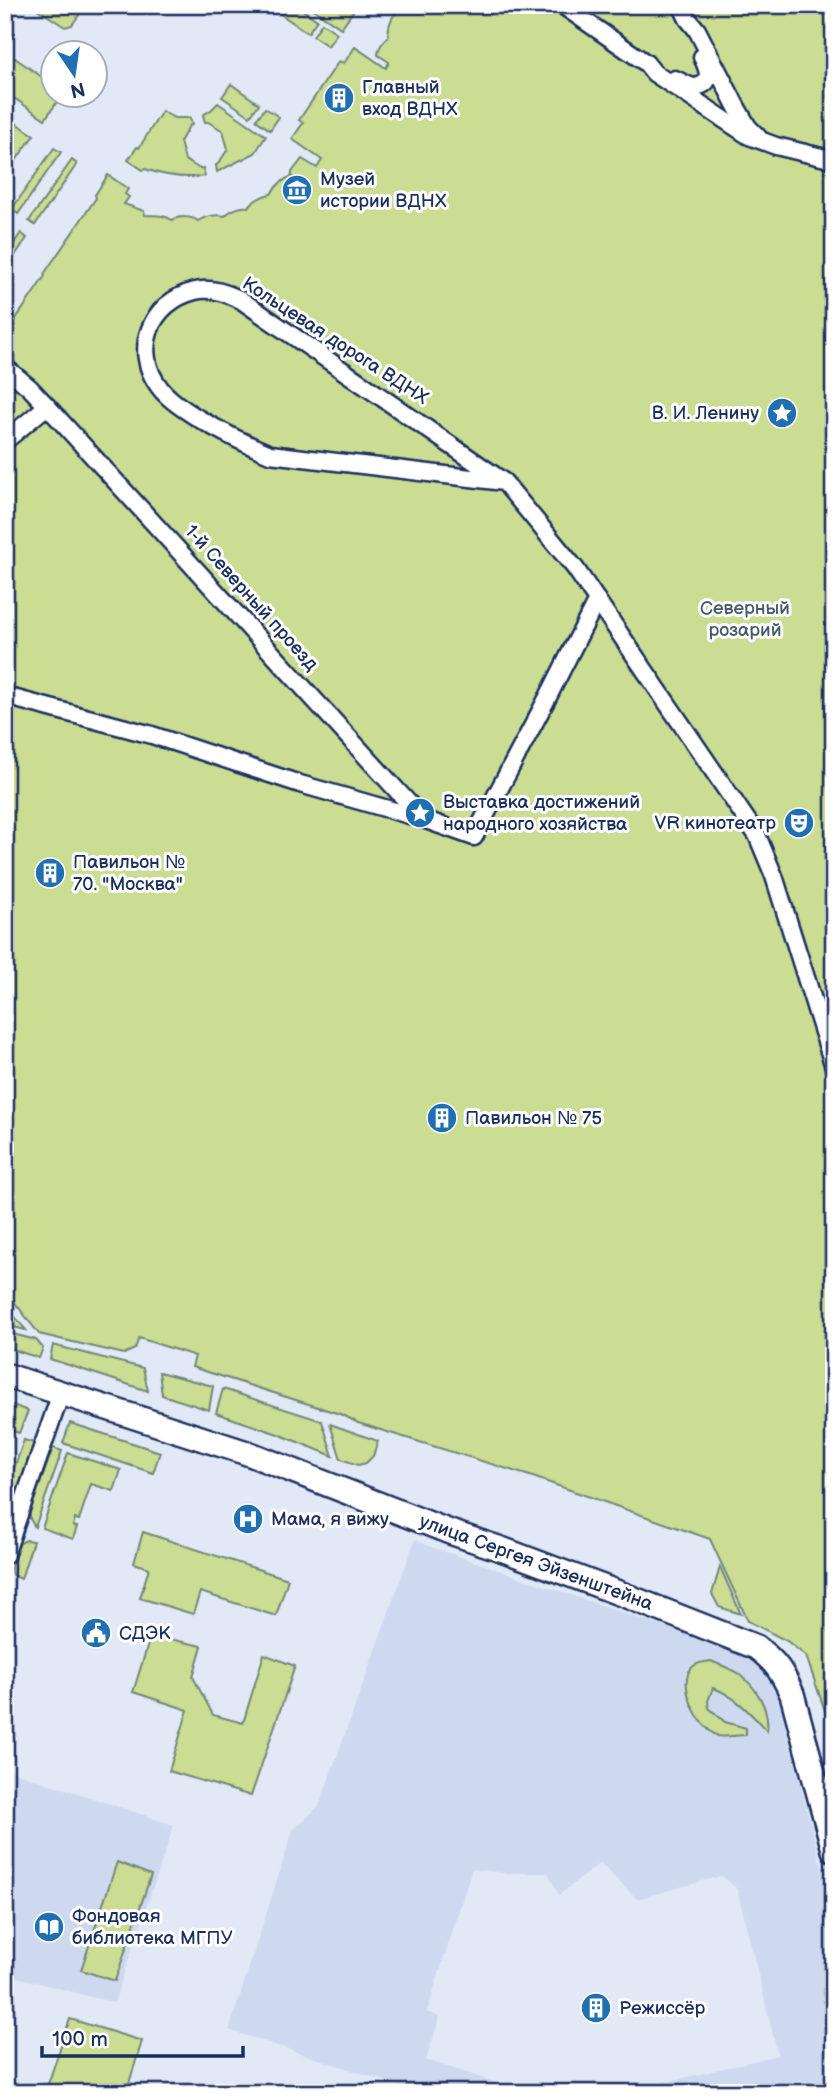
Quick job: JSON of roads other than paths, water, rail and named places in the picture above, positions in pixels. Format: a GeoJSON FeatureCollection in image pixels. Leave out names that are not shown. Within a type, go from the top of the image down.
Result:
{"type":"FeatureCollection","features":[{"type":"Feature","properties":{"kind":"main road","name":"улица Сергея Эйзенштейна"},"geometry":{"type":"LineString","coordinates":[[5,1375],[250,1454],[756,1647],[781,1670],[792,1693],[834,1850]]}},
{"type":"Feature","properties":{"kind":"street"},"geometry":{"type":"LineString","coordinates":[[562,5],[646,63],[692,87],[704,84],[708,69],[690,33],[684,12]]}},
{"type":"Feature","properties":{"kind":"street"},"geometry":{"type":"LineString","coordinates":[[684,12],[697,30],[748,127],[766,142]]}},
{"type":"Feature","properties":{"kind":"street"},"geometry":{"type":"LineString","coordinates":[[646,63],[654,73],[733,127],[766,142],[834,160]]}},
{"type":"Feature","properties":{"kind":"street","name":"Кольцевая дорога ВДНХ"},"geometry":{"type":"LineString","coordinates":[[504,482],[270,454],[238,440],[172,400],[152,376],[148,365],[145,353],[148,333],[159,313],[175,298],[197,290],[219,290],[261,313],[504,482],[575,568],[757,835],[774,876],[834,1067]]}},
{"type":"Feature","properties":{"kind":"street","name":"1-й Северный проезд"},"geometry":{"type":"LineString","coordinates":[[5,367],[47,406],[423,820]]}},
{"type":"Feature","properties":{"kind":"street"},"geometry":{"type":"LineString","coordinates":[[5,441],[47,406]]}},
{"type":"Feature","properties":{"kind":"street"},"geometry":{"type":"LineString","coordinates":[[434,474],[446,471],[454,464],[456,455],[453,445]]}},
{"type":"Feature","properties":{"kind":"street"},"geometry":{"type":"LineString","coordinates":[[5,696],[152,735],[474,837],[597,600]]}},
{"type":"Feature","properties":{"kind":"street"},"geometry":{"type":"LineString","coordinates":[[5,1555],[61,1393]]}},
{"type":"Feature","properties":{"kind":"place","name":"Главный вход ВДНХ"},"geometry":{"type":"Point","coordinates":[339,98]}},
{"type":"Feature","properties":{"kind":"place","name":"Музей истории ВДНХ"},"geometry":{"type":"Point","coordinates":[297,190]}},
{"type":"Feature","properties":{"kind":"place","name":"В. И. Ленину"},"geometry":{"type":"Point","coordinates":[782,413]}},
{"type":"Feature","properties":{"kind":"place","name":"Выставка достижений народного хозяйства"},"geometry":{"type":"Point","coordinates":[420,813]}},
{"type":"Feature","properties":{"kind":"place","name":"VR кинотеатр"},"geometry":{"type":"Point","coordinates":[799,823]}},
{"type":"Feature","properties":{"kind":"place","name":"Павильон № 70. \"Москва\""},"geometry":{"type":"Point","coordinates":[50,873]}},
{"type":"Feature","properties":{"kind":"place","name":"Павильон № 75"},"geometry":{"type":"Point","coordinates":[442,1118]}},
{"type":"Feature","properties":{"kind":"place","name":"Мама, я вижу"},"geometry":{"type":"Point","coordinates":[248,1519]}},
{"type":"Feature","properties":{"kind":"place","name":"СДЭК"},"geometry":{"type":"Point","coordinates":[96,1633]}},
{"type":"Feature","properties":{"kind":"place","name":"Фондовая библиотека МГПУ"},"geometry":{"type":"Point","coordinates":[49,1927]}},
{"type":"Feature","properties":{"kind":"place","name":"Режиссёр"},"geometry":{"type":"Point","coordinates":[596,2008]}},
{"type":"Feature","properties":{"kind":"park label","name":"Северный розарий"},"geometry":{"type":"Point","coordinates":[745,619]}}]}
